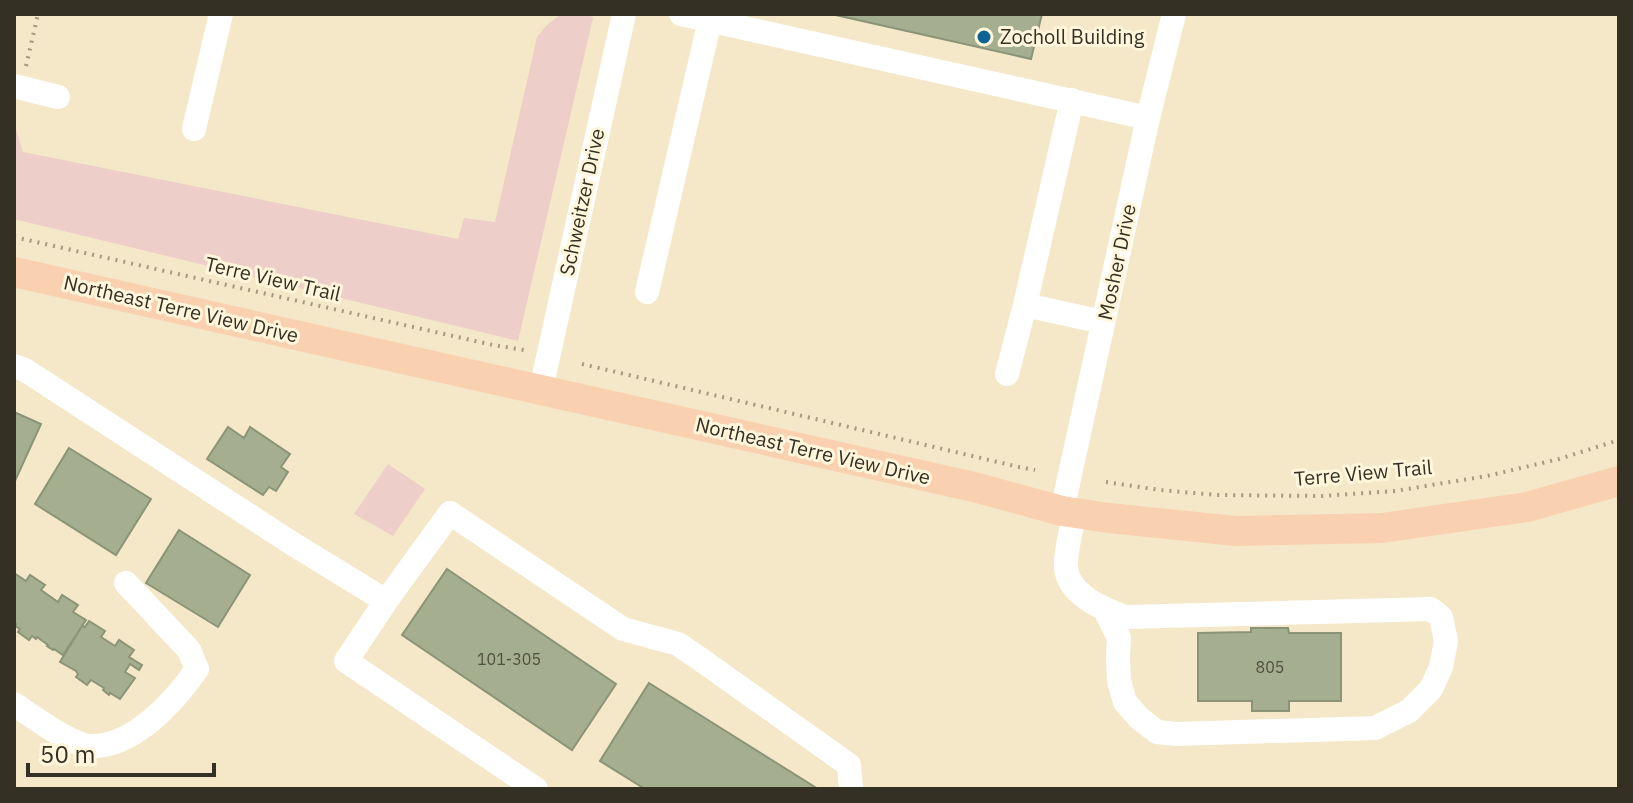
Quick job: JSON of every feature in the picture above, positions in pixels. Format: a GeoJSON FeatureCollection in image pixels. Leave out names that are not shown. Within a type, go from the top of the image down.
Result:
{"type":"FeatureCollection","features":[{"type":"Feature","properties":{"kind":"main road","name":"Northeast Terre View Drive"},"geometry":{"type":"LineString","coordinates":[[14,272],[974,487],[1068,512],[1236,531],[1382,528],[1527,507],[1619,481]]}},
{"type":"Feature","properties":{"kind":"street"},"geometry":{"type":"LineString","coordinates":[[194,129],[221,14]]}},
{"type":"Feature","properties":{"kind":"street","name":"Schweitzer Drive"},"geometry":{"type":"LineString","coordinates":[[541,389],[624,14]]}},
{"type":"Feature","properties":{"kind":"street"},"geometry":{"type":"LineString","coordinates":[[681,14],[1148,118]]}},
{"type":"Feature","properties":{"kind":"street","name":"Mosher Drive"},"geometry":{"type":"LineString","coordinates":[[1105,610],[1090,601],[1070,581],[1066,567],[1068,512],[1103,322],[1174,14]]}},
{"type":"Feature","properties":{"kind":"street"},"geometry":{"type":"LineString","coordinates":[[647,292],[710,20]]}},
{"type":"Feature","properties":{"kind":"street"},"geometry":{"type":"LineString","coordinates":[[17,87],[58,97]]}},
{"type":"Feature","properties":{"kind":"street"},"geometry":{"type":"LineString","coordinates":[[1007,374],[1072,100]]}},
{"type":"Feature","properties":{"kind":"street"},"geometry":{"type":"LineString","coordinates":[[1025,305],[1103,322]]}},
{"type":"Feature","properties":{"kind":"street"},"geometry":{"type":"LineString","coordinates":[[14,366],[25,370],[386,601]]}},
{"type":"Feature","properties":{"kind":"street"},"geometry":{"type":"LineString","coordinates":[[536,789],[346,661],[450,513],[623,629],[678,644],[700,659],[849,765],[851,789]]}},
{"type":"Feature","properties":{"kind":"street"},"geometry":{"type":"LineString","coordinates":[[14,704],[68,739],[89,746],[118,742],[136,732],[181,692],[197,669],[189,650],[126,583]]}},
{"type":"Feature","properties":{"kind":"street"},"geometry":{"type":"LineString","coordinates":[[1431,609],[1441,617],[1446,641],[1441,667],[1431,689],[1409,711],[1375,728],[1176,734],[1157,732],[1125,702],[1119,681],[1119,638],[1105,610],[1125,617],[1431,609]]}},
{"type":"Feature","properties":{"kind":"path"},"geometry":{"type":"LineString","coordinates":[[17,87],[38,14]]}},
{"type":"Feature","properties":{"kind":"path","name":"Terre View Trail"},"geometry":{"type":"LineString","coordinates":[[14,237],[524,350]]}},
{"type":"Feature","properties":{"kind":"path"},"geometry":{"type":"LineString","coordinates":[[582,364],[1035,470]]}},
{"type":"Feature","properties":{"kind":"path","name":"Terre View Trail"},"geometry":{"type":"LineString","coordinates":[[1106,482],[1217,495],[1322,496],[1395,491],[1487,476],[1559,459],[1619,440]]}},
{"type":"Feature","properties":{"kind":"shaded area"},"geometry":{"type":"Polygon","coordinates":[[[561,14],[588,14],[593,18],[518,341],[14,219],[14,123],[23,152],[458,239],[464,218],[495,222],[537,37],[561,14]]]}},
{"type":"Feature","properties":{"kind":"shaded area"},"geometry":{"type":"Polygon","coordinates":[[[388,464],[425,489],[393,536],[354,514],[388,464]]]}},
{"type":"Feature","properties":{"kind":"building","name":"Zocholl Building"},"geometry":{"type":"Polygon","coordinates":[[[831,14],[1042,14],[1031,59],[831,14]]]}},
{"type":"Feature","properties":{"kind":"building"},"geometry":{"type":"Polygon","coordinates":[[[14,412],[41,424],[14,483],[14,412]]]}},
{"type":"Feature","properties":{"kind":"building"},"geometry":{"type":"Polygon","coordinates":[[[228,427],[244,438],[250,427],[290,454],[281,467],[288,472],[276,491],[269,487],[263,495],[207,459],[228,427]]]}},
{"type":"Feature","properties":{"kind":"building"},"geometry":{"type":"Polygon","coordinates":[[[69,448],[151,499],[116,555],[35,504],[69,448]]]}},
{"type":"Feature","properties":{"kind":"building"},"geometry":{"type":"Polygon","coordinates":[[[179,530],[250,575],[218,627],[146,583],[179,530]]]}},
{"type":"Feature","properties":{"kind":"building"},"geometry":{"type":"Polygon","coordinates":[[[447,569],[616,684],[572,750],[402,635],[447,569]]]}},
{"type":"Feature","properties":{"kind":"building"},"geometry":{"type":"Polygon","coordinates":[[[14,573],[26,581],[30,575],[45,585],[41,590],[58,602],[62,595],[78,605],[73,612],[86,620],[63,655],[37,637],[32,636],[29,640],[18,632],[20,629],[14,622],[14,573]]]}},
{"type":"Feature","properties":{"kind":"building"},"geometry":{"type":"Polygon","coordinates":[[[89,621],[105,631],[101,637],[115,646],[119,640],[134,650],[129,657],[142,665],[139,670],[130,664],[125,672],[135,678],[120,699],[109,695],[91,680],[87,685],[76,677],[76,671],[60,662],[82,626],[85,627],[89,621]]]}},
{"type":"Feature","properties":{"kind":"building"},"geometry":{"type":"Polygon","coordinates":[[[1251,628],[1288,628],[1289,633],[1341,633],[1341,701],[1289,701],[1289,711],[1252,711],[1252,701],[1198,701],[1198,633],[1251,632],[1251,628]]]}},
{"type":"Feature","properties":{"kind":"building"},"geometry":{"type":"Polygon","coordinates":[[[649,683],[818,789],[645,789],[600,761],[649,683]]]}},
{"type":"Feature","properties":{"kind":"place","name":"Zocholl Building"},"geometry":{"type":"Point","coordinates":[984,37]}}]}
